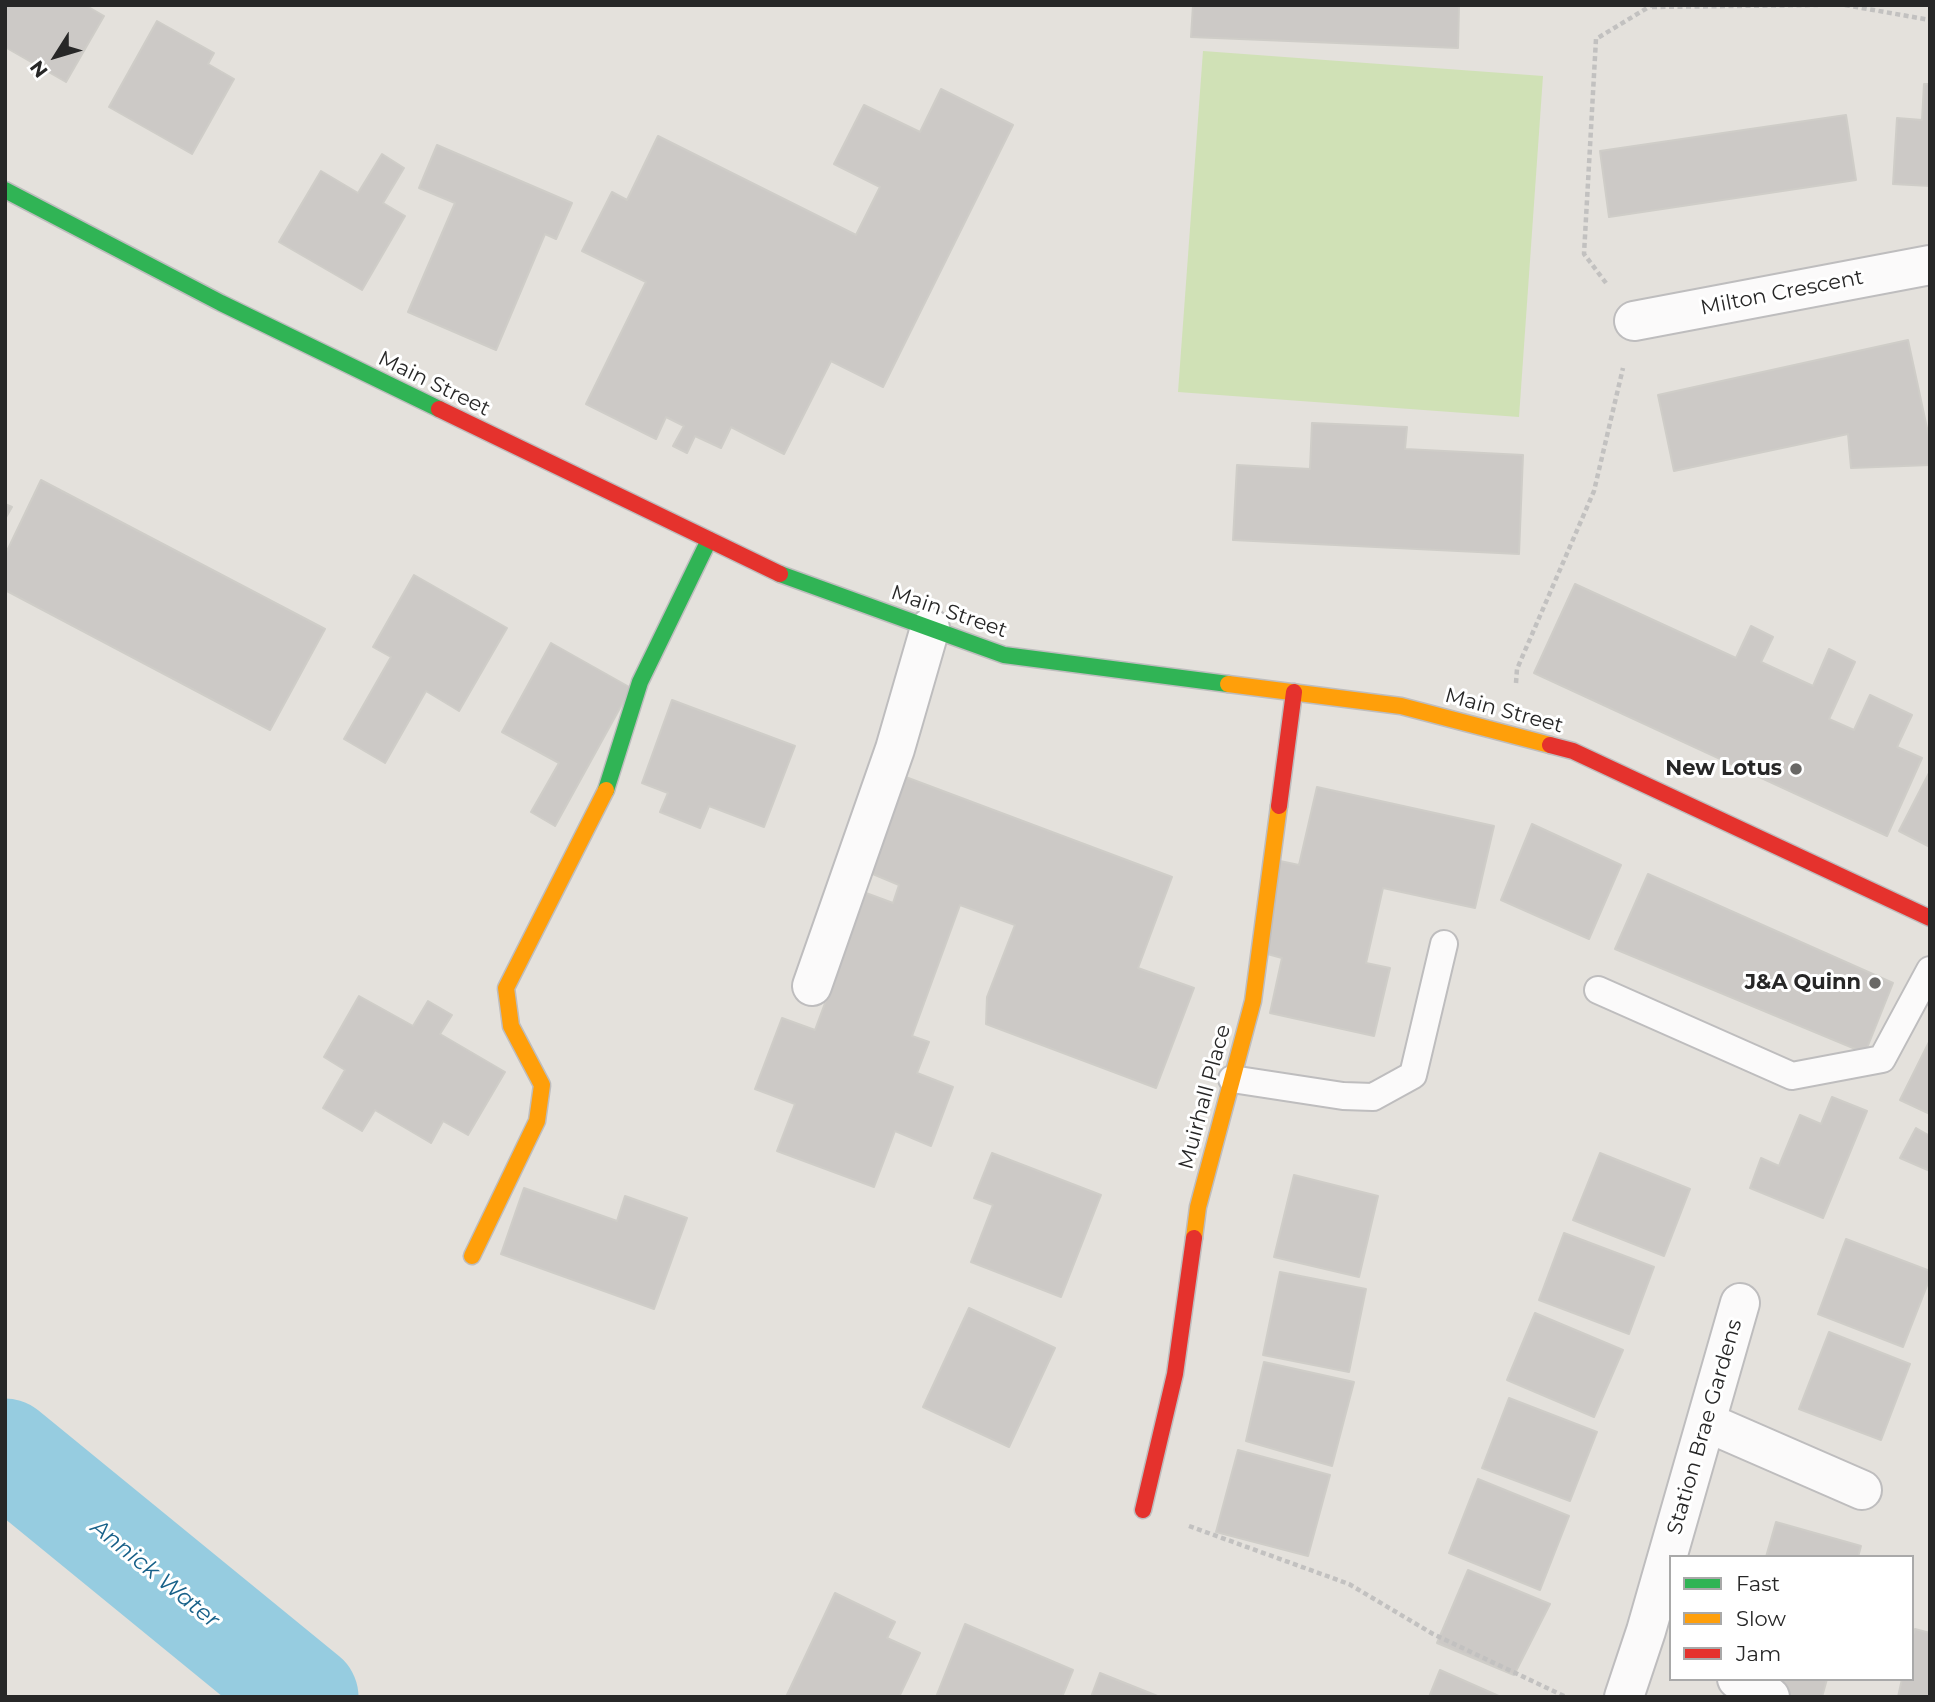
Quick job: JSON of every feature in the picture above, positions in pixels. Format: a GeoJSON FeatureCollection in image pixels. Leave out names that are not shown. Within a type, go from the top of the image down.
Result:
{"type":"FeatureCollection","features":[{"type":"Feature","properties":{"kind":"main road","name":"Main Street"},"geometry":{"type":"LineString","coordinates":[[5,190],[221,303],[776,573],[1004,655],[1401,706],[1573,751],[1930,918]]}},
{"type":"Feature","properties":{"kind":"main road"},"geometry":{"type":"LineString","coordinates":[[472,1256],[537,1121],[542,1085],[511,1026],[506,988],[609,784],[640,682],[709,540]]}},
{"type":"Feature","properties":{"kind":"main road","name":"Muirhall Place"},"geometry":{"type":"LineString","coordinates":[[1143,1510],[1175,1374],[1198,1207],[1253,1001],[1294,692]]}},
{"type":"Feature","properties":{"kind":"street","name":"Milton Crescent"},"geometry":{"type":"LineString","coordinates":[[1634,321],[1930,265]]}},
{"type":"Feature","properties":{"kind":"street"},"geometry":{"type":"LineString","coordinates":[[812,986],[895,749],[930,628]]}},
{"type":"Feature","properties":{"kind":"street","name":"Station Brae Gardens"},"geometry":{"type":"LineString","coordinates":[[1676,1555],[1706,1422],[1740,1303]]}},
{"type":"Feature","properties":{"kind":"street"},"geometry":{"type":"LineString","coordinates":[[1706,1422],[1862,1490]]}},
{"type":"Feature","properties":{"kind":"street","name":"Station Brae Gardens"},"geometry":{"type":"LineString","coordinates":[[1624,1697],[1658,1638],[1669,1588]]}},
{"type":"Feature","properties":{"kind":"street"},"geometry":{"type":"LineString","coordinates":[[1741,1681],[1770,1697]]}},
{"type":"Feature","properties":{"kind":"lane"},"geometry":{"type":"LineString","coordinates":[[1232,1079],[1343,1096],[1373,1097],[1396,1086],[1413,1074],[1444,944]]}},
{"type":"Feature","properties":{"kind":"lane"},"geometry":{"type":"LineString","coordinates":[[1598,990],[1792,1076],[1882,1059],[1930,970]]}},
{"type":"Feature","properties":{"kind":"path"},"geometry":{"type":"LineString","coordinates":[[1514,736],[1517,669],[1594,491],[1634,321],[1584,254],[1596,39],[1652,6],[1818,5]]}},
{"type":"Feature","properties":{"kind":"path"},"geometry":{"type":"LineString","coordinates":[[1845,5],[1930,20]]}},
{"type":"Feature","properties":{"kind":"path"},"geometry":{"type":"LineString","coordinates":[[1143,1510],[1349,1584],[1433,1634],[1566,1697]]}},
{"type":"Feature","properties":{"kind":"green space"},"geometry":{"type":"Polygon","coordinates":[[[1203,51],[1543,76],[1519,417],[1178,392],[1203,51]]]}},
{"type":"Feature","properties":{"kind":"building"},"geometry":{"type":"Polygon","coordinates":[[[5,5],[85,5],[104,16],[66,82],[5,47],[5,5]]]}},
{"type":"Feature","properties":{"kind":"building"},"geometry":{"type":"Polygon","coordinates":[[[1193,5],[1459,5],[1458,48],[1191,37],[1193,5]]]}},
{"type":"Feature","properties":{"kind":"building"},"geometry":{"type":"Polygon","coordinates":[[[157,21],[214,53],[208,64],[234,79],[192,154],[109,107],[157,21]]]}},
{"type":"Feature","properties":{"kind":"building"},"geometry":{"type":"Polygon","coordinates":[[[1924,84],[1930,84],[1930,186],[1893,184],[1897,118],[1922,120],[1924,84]]]}},
{"type":"Feature","properties":{"kind":"building"},"geometry":{"type":"Polygon","coordinates":[[[941,89],[1013,125],[883,387],[831,361],[784,454],[731,427],[721,448],[695,436],[687,453],[673,446],[684,426],[666,417],[656,439],[586,404],[646,282],[582,251],[612,192],[627,200],[658,136],[856,235],[880,187],[834,164],[864,105],[920,132],[941,89]]]}},
{"type":"Feature","properties":{"kind":"building"},"geometry":{"type":"Polygon","coordinates":[[[1846,115],[1856,180],[1609,217],[1600,151],[1846,115]]]}},
{"type":"Feature","properties":{"kind":"building"},"geometry":{"type":"Polygon","coordinates":[[[437,145],[572,203],[556,239],[545,234],[496,350],[408,312],[455,203],[419,188],[437,145]]]}},
{"type":"Feature","properties":{"kind":"building"},"geometry":{"type":"Polygon","coordinates":[[[382,154],[404,168],[383,203],[405,216],[362,290],[279,242],[321,171],[358,193],[382,154]]]}},
{"type":"Feature","properties":{"kind":"building"},"geometry":{"type":"Polygon","coordinates":[[[1908,340],[1930,442],[1930,465],[1851,468],[1848,434],[1674,471],[1658,395],[1908,340]]]}},
{"type":"Feature","properties":{"kind":"building"},"geometry":{"type":"Polygon","coordinates":[[[1312,423],[1407,427],[1405,449],[1523,455],[1519,554],[1233,540],[1237,465],[1310,469],[1312,423]]]}},
{"type":"Feature","properties":{"kind":"building"},"geometry":{"type":"Polygon","coordinates":[[[41,480],[325,629],[270,730],[5,590],[5,555],[41,480]]]}},
{"type":"Feature","properties":{"kind":"building"},"geometry":{"type":"Polygon","coordinates":[[[5,504],[12,507],[5,519],[5,504]]]}},
{"type":"Feature","properties":{"kind":"building"},"geometry":{"type":"Polygon","coordinates":[[[414,575],[507,628],[459,711],[426,691],[385,763],[344,739],[391,657],[373,647],[414,575]]]}},
{"type":"Feature","properties":{"kind":"building"},"geometry":{"type":"Polygon","coordinates":[[[1575,584],[1736,658],[1751,626],[1773,637],[1761,662],[1813,686],[1829,649],[1855,662],[1829,719],[1854,730],[1870,695],[1912,715],[1897,747],[1922,758],[1887,836],[1534,673],[1575,584]]]}},
{"type":"Feature","properties":{"kind":"building"},"geometry":{"type":"Polygon","coordinates":[[[551,643],[631,688],[555,826],[531,812],[559,763],[502,732],[551,643]]]}},
{"type":"Feature","properties":{"kind":"building"},"geometry":{"type":"Polygon","coordinates":[[[672,700],[795,746],[764,827],[709,806],[700,828],[660,812],[668,793],[642,783],[672,700]]]}},
{"type":"Feature","properties":{"kind":"building"},"geometry":{"type":"Polygon","coordinates":[[[1930,771],[1930,847],[1899,831],[1930,771]]]}},
{"type":"Feature","properties":{"kind":"building"},"geometry":{"type":"Polygon","coordinates":[[[903,776],[1172,877],[1138,968],[1194,988],[1156,1088],[986,1024],[987,997],[1015,925],[960,905],[912,1036],[929,1042],[917,1073],[953,1087],[931,1146],[895,1131],[874,1187],[777,1151],[795,1104],[755,1089],[782,1018],[815,1030],[866,893],[893,903],[899,885],[868,872],[903,776]]]}},
{"type":"Feature","properties":{"kind":"building"},"geometry":{"type":"Polygon","coordinates":[[[1317,787],[1494,826],[1475,908],[1383,888],[1366,963],[1390,968],[1374,1036],[1270,1013],[1282,958],[1260,952],[1280,861],[1299,865],[1317,787]]]}},
{"type":"Feature","properties":{"kind":"building"},"geometry":{"type":"Polygon","coordinates":[[[1532,824],[1621,865],[1589,939],[1501,900],[1532,824]]]}},
{"type":"Feature","properties":{"kind":"building"},"geometry":{"type":"Polygon","coordinates":[[[1648,874],[1893,983],[1865,1053],[1615,949],[1648,874]]]}},
{"type":"Feature","properties":{"kind":"building"},"geometry":{"type":"Polygon","coordinates":[[[359,996],[413,1026],[428,1001],[452,1015],[440,1034],[505,1072],[468,1135],[443,1121],[431,1143],[375,1110],[362,1131],[323,1108],[345,1070],[324,1057],[359,996]]]}},
{"type":"Feature","properties":{"kind":"building"},"geometry":{"type":"Polygon","coordinates":[[[1930,1040],[1930,1114],[1900,1100],[1930,1040]]]}},
{"type":"Feature","properties":{"kind":"building"},"geometry":{"type":"Polygon","coordinates":[[[1832,1097],[1867,1111],[1823,1218],[1750,1188],[1761,1158],[1779,1166],[1800,1115],[1821,1124],[1832,1097]]]}},
{"type":"Feature","properties":{"kind":"building"},"geometry":{"type":"Polygon","coordinates":[[[1916,1128],[1930,1136],[1930,1171],[1900,1158],[1916,1128]]]}},
{"type":"Feature","properties":{"kind":"building"},"geometry":{"type":"Polygon","coordinates":[[[992,1153],[1101,1195],[1061,1297],[971,1262],[993,1205],[974,1198],[992,1153]]]}},
{"type":"Feature","properties":{"kind":"building"},"geometry":{"type":"Polygon","coordinates":[[[1600,1153],[1690,1189],[1664,1256],[1573,1220],[1600,1153]]]}},
{"type":"Feature","properties":{"kind":"building"},"geometry":{"type":"Polygon","coordinates":[[[1294,1175],[1378,1196],[1359,1277],[1274,1257],[1294,1175]]]}},
{"type":"Feature","properties":{"kind":"building"},"geometry":{"type":"Polygon","coordinates":[[[524,1188],[617,1221],[625,1196],[687,1218],[654,1309],[501,1254],[524,1188]]]}},
{"type":"Feature","properties":{"kind":"building"},"geometry":{"type":"Polygon","coordinates":[[[1564,1233],[1654,1267],[1629,1334],[1539,1300],[1564,1233]]]}},
{"type":"Feature","properties":{"kind":"building"},"geometry":{"type":"Polygon","coordinates":[[[1846,1239],[1930,1271],[1930,1278],[1903,1347],[1818,1314],[1846,1239]]]}},
{"type":"Feature","properties":{"kind":"building"},"geometry":{"type":"Polygon","coordinates":[[[1280,1272],[1366,1289],[1349,1372],[1263,1355],[1280,1272]]]}},
{"type":"Feature","properties":{"kind":"building"},"geometry":{"type":"Polygon","coordinates":[[[969,1308],[1055,1348],[1009,1447],[923,1407],[969,1308]]]}},
{"type":"Feature","properties":{"kind":"building"},"geometry":{"type":"Polygon","coordinates":[[[1535,1313],[1623,1350],[1594,1417],[1507,1380],[1535,1313]]]}},
{"type":"Feature","properties":{"kind":"building"},"geometry":{"type":"Polygon","coordinates":[[[1829,1332],[1910,1364],[1881,1440],[1799,1409],[1829,1332]]]}},
{"type":"Feature","properties":{"kind":"building"},"geometry":{"type":"Polygon","coordinates":[[[1264,1362],[1354,1382],[1332,1466],[1246,1441],[1264,1362]]]}},
{"type":"Feature","properties":{"kind":"building"},"geometry":{"type":"Polygon","coordinates":[[[1509,1398],[1597,1432],[1570,1501],[1482,1468],[1509,1398]]]}},
{"type":"Feature","properties":{"kind":"building"},"geometry":{"type":"Polygon","coordinates":[[[1238,1450],[1330,1475],[1308,1556],[1216,1532],[1238,1450]]]}},
{"type":"Feature","properties":{"kind":"building"},"geometry":{"type":"Polygon","coordinates":[[[1478,1479],[1569,1516],[1540,1590],[1449,1553],[1478,1479]]]}},
{"type":"Feature","properties":{"kind":"building"},"geometry":{"type":"Polygon","coordinates":[[[1776,1522],[1861,1546],[1859,1555],[1767,1555],[1776,1522]]]}},
{"type":"Feature","properties":{"kind":"building"},"geometry":{"type":"Polygon","coordinates":[[[1468,1570],[1550,1604],[1514,1675],[1437,1643],[1468,1570]]]}},
{"type":"Feature","properties":{"kind":"building"},"geometry":{"type":"Polygon","coordinates":[[[835,1593],[895,1622],[887,1638],[920,1653],[899,1697],[786,1697],[835,1593]]]}},
{"type":"Feature","properties":{"kind":"building"},"geometry":{"type":"Polygon","coordinates":[[[965,1624],[1073,1670],[1062,1697],[936,1697],[965,1624]]]}},
{"type":"Feature","properties":{"kind":"building"},"geometry":{"type":"Polygon","coordinates":[[[1915,1629],[1930,1633],[1930,1697],[1898,1697],[1902,1681],[1914,1681],[1915,1629]]]}},
{"type":"Feature","properties":{"kind":"building"},"geometry":{"type":"Polygon","coordinates":[[[1440,1670],[1501,1697],[1429,1697],[1440,1670]]]}},
{"type":"Feature","properties":{"kind":"building"},"geometry":{"type":"Polygon","coordinates":[[[1100,1673],[1160,1697],[1091,1697],[1100,1673]]]}},
{"type":"Feature","properties":{"kind":"building"},"geometry":{"type":"Polygon","coordinates":[[[1733,1681],[1826,1681],[1822,1697],[1762,1697],[1733,1681]]]}},
{"type":"Feature","properties":{"kind":"waterway","name":"Annick Water"},"geometry":{"type":"LineString","coordinates":[[5,1451],[306,1697]]}},
{"type":"Feature","properties":{"kind":"traffic: fast"},"geometry":{"type":"LineString","coordinates":[[5,190],[221,303],[439,409]]}},
{"type":"Feature","properties":{"kind":"traffic: fast"},"geometry":{"type":"LineString","coordinates":[[606,790],[640,682],[709,540]]}},
{"type":"Feature","properties":{"kind":"traffic: fast"},"geometry":{"type":"LineString","coordinates":[[780,574],[1004,655],[1228,684]]}},
{"type":"Feature","properties":{"kind":"traffic: slow"},"geometry":{"type":"LineString","coordinates":[[1228,684],[1401,706],[1550,745]]}},
{"type":"Feature","properties":{"kind":"traffic: slow"},"geometry":{"type":"LineString","coordinates":[[472,1256],[537,1121],[542,1085],[511,1026],[506,988],[606,790]]}},
{"type":"Feature","properties":{"kind":"traffic: slow"},"geometry":{"type":"LineString","coordinates":[[1194,1238],[1198,1207],[1253,1001],[1279,806]]}},
{"type":"Feature","properties":{"kind":"traffic: jam"},"geometry":{"type":"LineString","coordinates":[[439,409],[780,574]]}},
{"type":"Feature","properties":{"kind":"traffic: jam"},"geometry":{"type":"LineString","coordinates":[[1279,806],[1294,692]]}},
{"type":"Feature","properties":{"kind":"traffic: jam"},"geometry":{"type":"LineString","coordinates":[[1550,745],[1573,751],[1930,918]]}},
{"type":"Feature","properties":{"kind":"traffic: jam"},"geometry":{"type":"LineString","coordinates":[[1143,1510],[1175,1374],[1194,1238]]}},
{"type":"Feature","properties":{"kind":"place","name":"New Lotus"},"geometry":{"type":"Point","coordinates":[1796,769]}},
{"type":"Feature","properties":{"kind":"place","name":"J&A Quinn"},"geometry":{"type":"Point","coordinates":[1875,983]}}]}
